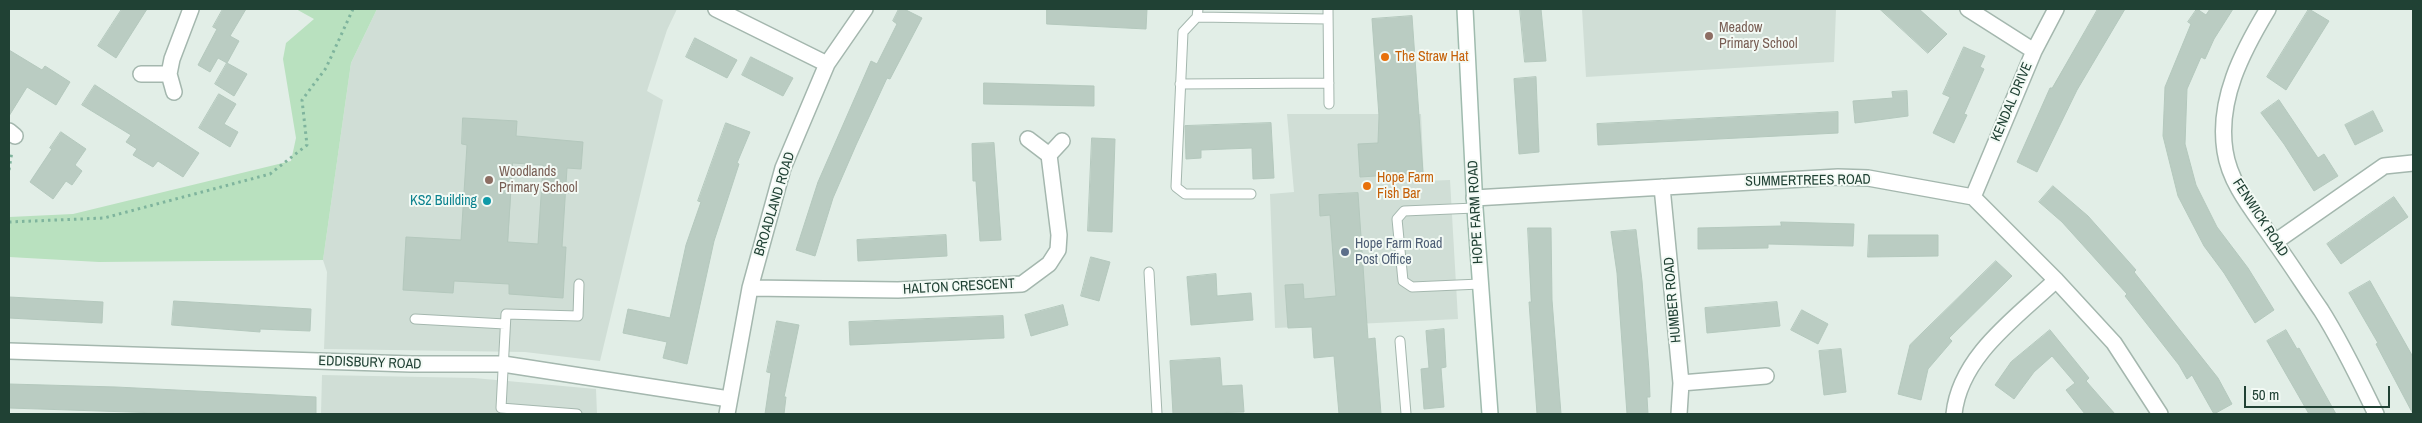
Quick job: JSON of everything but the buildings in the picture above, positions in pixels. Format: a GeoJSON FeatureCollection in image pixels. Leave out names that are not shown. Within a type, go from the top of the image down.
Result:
{"type":"FeatureCollection","features":[{"type":"Feature","properties":{"kind":"street"},"geometry":{"type":"LineString","coordinates":[[174,92],[170,74],[174,51],[191,9]]}},
{"type":"Feature","properties":{"kind":"street"},"geometry":{"type":"LineString","coordinates":[[716,9],[827,64]]}},
{"type":"Feature","properties":{"kind":"street","name":"BROADLAND ROAD"},"geometry":{"type":"LineString","coordinates":[[727,414],[750,288],[783,168],[827,64],[865,9]]}},
{"type":"Feature","properties":{"kind":"street","name":"HOPE FARM ROAD"},"geometry":{"type":"LineString","coordinates":[[1465,9],[1475,203],[1490,414]]}},
{"type":"Feature","properties":{"kind":"street"},"geometry":{"type":"LineString","coordinates":[[1968,9],[2034,51]]}},
{"type":"Feature","properties":{"kind":"street","name":"KENDAL DRIVE"},"geometry":{"type":"LineString","coordinates":[[1973,197],[2034,51],[2056,9]]}},
{"type":"Feature","properties":{"kind":"street","name":"FENWICK ROAD"},"geometry":{"type":"LineString","coordinates":[[2268,9],[2256,28],[2227,92],[2224,120],[2225,152],[2232,176],[2244,198],[2322,312],[2376,414]]}},
{"type":"Feature","properties":{"kind":"street"},"geometry":{"type":"LineString","coordinates":[[141,74],[170,74]]}},
{"type":"Feature","properties":{"kind":"street"},"geometry":{"type":"LineString","coordinates":[[1028,139],[1049,155],[1062,141]]}},
{"type":"Feature","properties":{"kind":"street","name":"HALTON CRESCENT"},"geometry":{"type":"LineString","coordinates":[[750,288],[898,290],[1022,284],[1048,264],[1058,250],[1059,235],[1049,155]]}},
{"type":"Feature","properties":{"kind":"street"},"geometry":{"type":"LineString","coordinates":[[2275,242],[2384,166],[2413,163]]}},
{"type":"Feature","properties":{"kind":"street","name":"SUMMERTREES ROAD"},"geometry":{"type":"LineString","coordinates":[[1475,203],[1662,186],[1838,177],[1868,178],[1973,197]]}},
{"type":"Feature","properties":{"kind":"street","name":"HUMBER ROAD"},"geometry":{"type":"LineString","coordinates":[[1662,186],[1681,382],[1679,414]]}},
{"type":"Feature","properties":{"kind":"street"},"geometry":{"type":"LineString","coordinates":[[1973,197],[2056,280],[2114,343],[2160,414]]}},
{"type":"Feature","properties":{"kind":"street"},"geometry":{"type":"LineString","coordinates":[[1954,414],[1962,381],[1985,348],[2056,280]]}},
{"type":"Feature","properties":{"kind":"street","name":"EDDISBURY ROAD"},"geometry":{"type":"LineString","coordinates":[[9,351],[411,364],[503,364],[729,399]]}},
{"type":"Feature","properties":{"kind":"street"},"geometry":{"type":"LineString","coordinates":[[1681,382],[1766,376]]}},
{"type":"Feature","properties":{"kind":"lane"},"geometry":{"type":"LineString","coordinates":[[1328,9],[1329,104]]}},
{"type":"Feature","properties":{"kind":"lane"},"geometry":{"type":"LineString","coordinates":[[1251,194],[1185,194],[1176,187],[1182,32],[1197,13],[1328,19]]}},
{"type":"Feature","properties":{"kind":"lane"},"geometry":{"type":"LineString","coordinates":[[1180,84],[1329,83]]}},
{"type":"Feature","properties":{"kind":"lane"},"geometry":{"type":"LineString","coordinates":[[1475,203],[1404,211],[1397,219],[1403,281],[1412,287],[1480,284]]}},
{"type":"Feature","properties":{"kind":"lane"},"geometry":{"type":"LineString","coordinates":[[1149,272],[1157,414]]}},
{"type":"Feature","properties":{"kind":"lane"},"geometry":{"type":"LineString","coordinates":[[577,414],[501,408],[506,314],[578,316],[579,284]]}},
{"type":"Feature","properties":{"kind":"lane"},"geometry":{"type":"LineString","coordinates":[[415,319],[505,324]]}},
{"type":"Feature","properties":{"kind":"lane"},"geometry":{"type":"LineString","coordinates":[[1400,341],[1406,414]]}},
{"type":"Feature","properties":{"kind":"path"},"geometry":{"type":"LineString","coordinates":[[9,222],[104,218],[270,174],[307,145],[302,100],[326,68],[353,9]]}},
{"type":"Feature","properties":{"kind":"shaded area","name":"Woodlands Primary School"},"geometry":{"type":"Polygon","coordinates":[[[377,9],[677,9],[667,30],[647,91],[663,100],[600,361],[525,352],[324,349],[327,272],[323,260],[351,63],[377,9]]]}},
{"type":"Feature","properties":{"kind":"shaded area","name":"Meadow Primary School"},"geometry":{"type":"Polygon","coordinates":[[[1582,9],[1836,9],[1834,62],[1586,77],[1582,9]]]}},
{"type":"Feature","properties":{"kind":"shaded area"},"geometry":{"type":"Polygon","coordinates":[[[1287,114],[1421,114],[1424,181],[1450,180],[1458,319],[1275,328],[1270,194],[1294,192],[1287,114]]]}},
{"type":"Feature","properties":{"kind":"shaded area"},"geometry":{"type":"Polygon","coordinates":[[[322,375],[474,378],[596,389],[597,414],[321,414],[322,375]]]}},
{"type":"Feature","properties":{"kind":"green space"},"geometry":{"type":"Polygon","coordinates":[[[296,9],[377,9],[351,63],[323,260],[99,262],[9,257],[9,217],[73,214],[291,161],[296,138],[283,59],[286,43],[314,19],[296,9]]]}},
{"type":"Feature","properties":{"kind":"place","name":"Meadow Primary School"},"geometry":{"type":"Point","coordinates":[1709,36]}},
{"type":"Feature","properties":{"kind":"place","name":"The Straw Hat"},"geometry":{"type":"Point","coordinates":[1385,57]}},
{"type":"Feature","properties":{"kind":"place","name":"Woodlands Primary School"},"geometry":{"type":"Point","coordinates":[489,180]}},
{"type":"Feature","properties":{"kind":"place","name":"Hope Farm Fish Bar"},"geometry":{"type":"Point","coordinates":[1367,186]}},
{"type":"Feature","properties":{"kind":"place","name":"KS2 Building"},"geometry":{"type":"Point","coordinates":[487,201]}},
{"type":"Feature","properties":{"kind":"place","name":"Hope Farm Road Post Office"},"geometry":{"type":"Point","coordinates":[1345,252]}}]}
